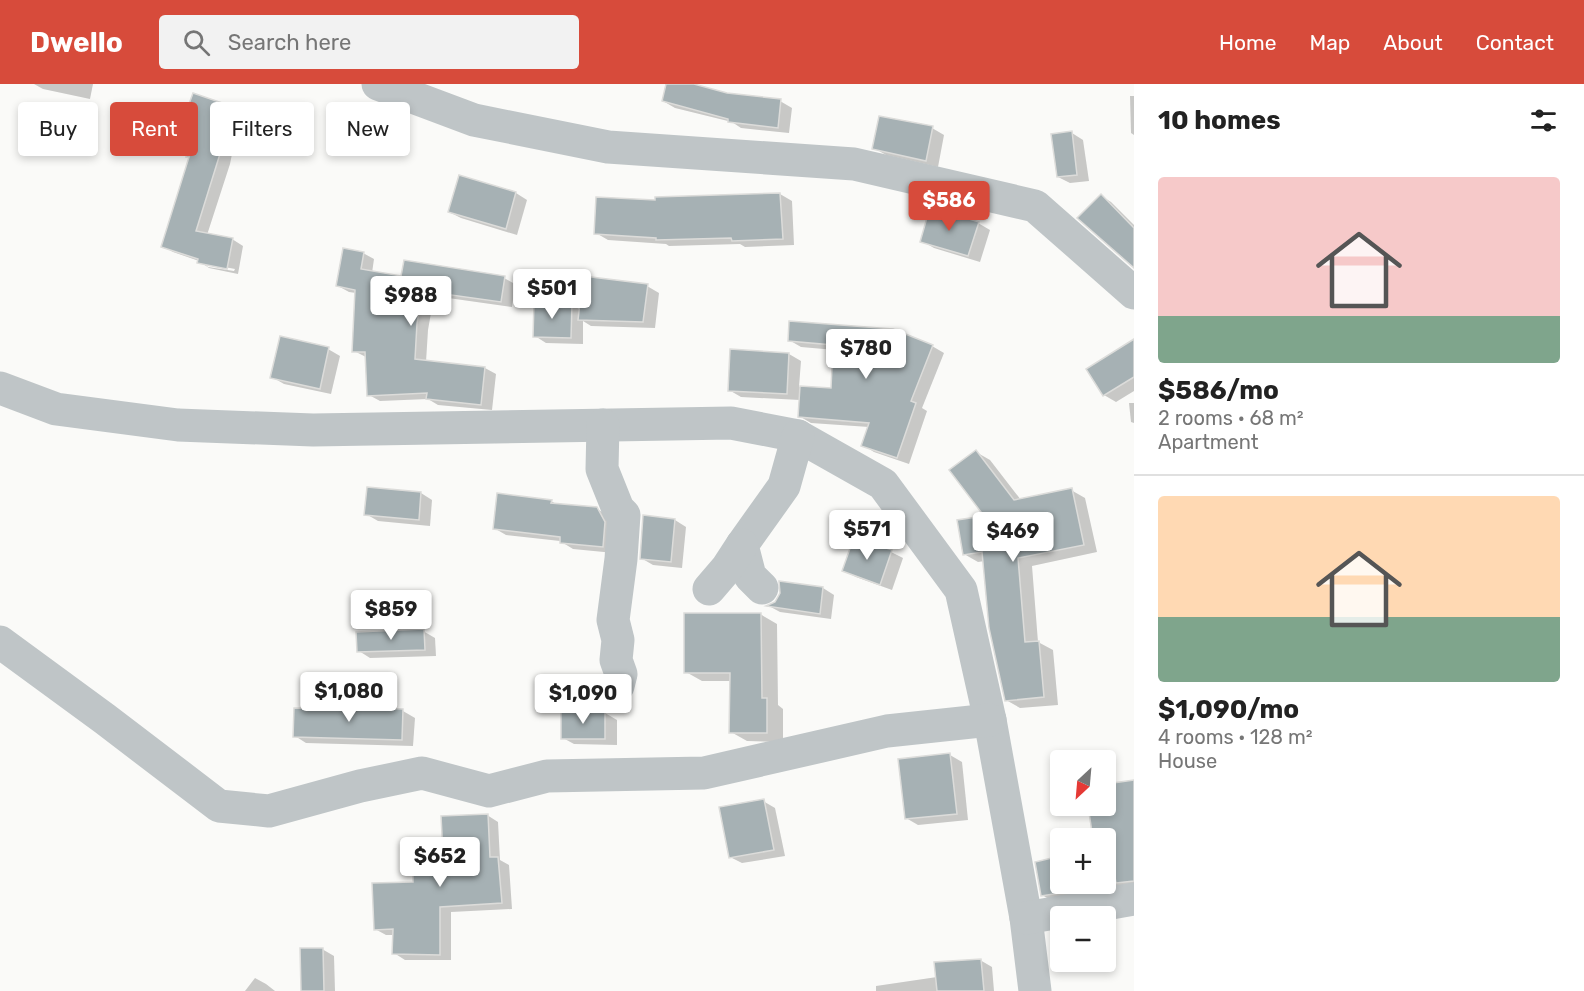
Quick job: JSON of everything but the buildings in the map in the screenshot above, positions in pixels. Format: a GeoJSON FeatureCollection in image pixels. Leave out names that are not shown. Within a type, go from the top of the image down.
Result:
{"type":"FeatureCollection","features":[{"type":"Feature","properties":{"kind":"street"},"geometry":{"type":"LineString","coordinates":[[378,84],[474,120],[608,147],[854,164],[1035,206],[1134,293]]}},
{"type":"Feature","properties":{"kind":"street"},"geometry":{"type":"LineString","coordinates":[[0,388],[56,409],[178,425],[313,430],[731,423],[798,436],[883,483],[961,590],[990,720],[1026,918],[1035,991]]}},
{"type":"Feature","properties":{"kind":"street"},"geometry":{"type":"LineString","coordinates":[[603,425],[602,470],[618,509],[624,515],[613,620],[618,640],[616,660],[621,674],[618,686]]}},
{"type":"Feature","properties":{"kind":"street"},"geometry":{"type":"LineString","coordinates":[[709,589],[727,568],[784,486],[798,436]]}},
{"type":"Feature","properties":{"kind":"street"},"geometry":{"type":"LineString","coordinates":[[742,545],[750,576],[762,588]]}},
{"type":"Feature","properties":{"kind":"street"},"geometry":{"type":"LineString","coordinates":[[0,642],[219,806],[269,811],[360,786],[422,773],[489,791],[547,776],[704,773],[887,731],[990,720]]}},
{"type":"Feature","properties":{"kind":"street"},"geometry":{"type":"LineString","coordinates":[[1026,918],[1134,898]]}}]}
